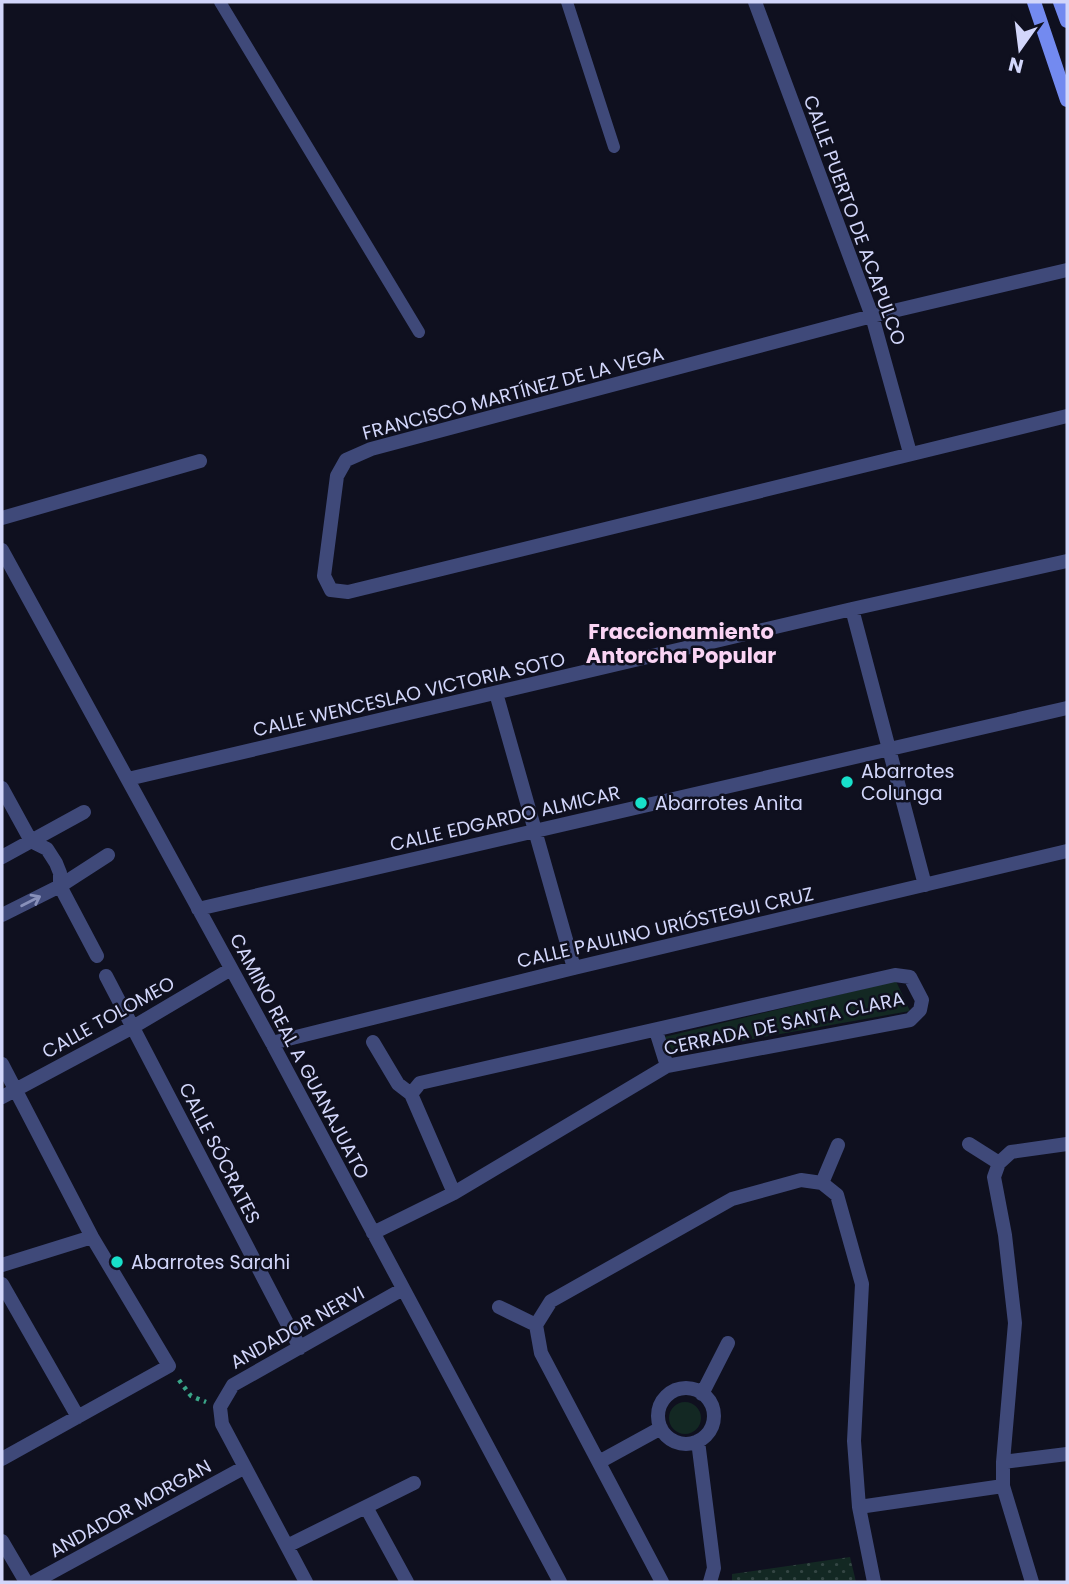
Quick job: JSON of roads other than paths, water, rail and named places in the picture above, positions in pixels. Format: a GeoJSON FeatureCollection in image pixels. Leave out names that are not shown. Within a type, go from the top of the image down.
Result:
{"type":"FeatureCollection","features":[{"type":"Feature","properties":{"kind":"street","name":"CALLE PUERTO DE ACAPULCO"},"geometry":{"type":"LineString","coordinates":[[755,2],[872,316],[910,453]]}},
{"type":"Feature","properties":{"kind":"street"},"geometry":{"type":"LineString","coordinates":[[1034,2],[1067,100]]}},
{"type":"Feature","properties":{"kind":"street"},"geometry":{"type":"LineString","coordinates":[[1060,2],[1067,21]]}},
{"type":"Feature","properties":{"kind":"street","name":"FRANCISCO MARTÍNEZ DE LA VEGA"},"geometry":{"type":"LineString","coordinates":[[1067,270],[872,316],[371,449],[346,460],[337,476],[324,576],[331,590],[348,592],[1067,416]]}},
{"type":"Feature","properties":{"kind":"street"},"geometry":{"type":"LineString","coordinates":[[2,518],[200,461]]}},
{"type":"Feature","properties":{"kind":"street","name":"CAMINO REAL A GUANAJUATO"},"geometry":{"type":"LineString","coordinates":[[2,550],[272,1043],[560,1582]]}},
{"type":"Feature","properties":{"kind":"street","name":"CALLE WENCESLAO VICTORIA SOTO"},"geometry":{"type":"LineString","coordinates":[[128,779],[1067,561]]}},
{"type":"Feature","properties":{"kind":"street"},"geometry":{"type":"LineString","coordinates":[[852,610],[925,885]]}},
{"type":"Feature","properties":{"kind":"street"},"geometry":{"type":"LineString","coordinates":[[496,693],[574,968]]}},
{"type":"Feature","properties":{"kind":"street","name":"CALLE EDGARDO ALMICAR"},"geometry":{"type":"LineString","coordinates":[[198,909],[1067,708]]}},
{"type":"Feature","properties":{"kind":"street"},"geometry":{"type":"LineString","coordinates":[[2,788],[31,841],[47,849],[56,863],[60,873],[60,886],[97,956]]}},
{"type":"Feature","properties":{"kind":"street"},"geometry":{"type":"LineString","coordinates":[[2,857],[84,812]]}},
{"type":"Feature","properties":{"kind":"street","name":"CALLE PAULINO URIÓSTEGUI CRUZ"},"geometry":{"type":"LineString","coordinates":[[272,1043],[1067,851]]}},
{"type":"Feature","properties":{"kind":"street"},"geometry":{"type":"LineString","coordinates":[[2,915],[60,886],[108,855]]}},
{"type":"Feature","properties":{"kind":"street","name":"CALLE TOLOMEO"},"geometry":{"type":"LineString","coordinates":[[2,1097],[133,1027],[231,970]]}},
{"type":"Feature","properties":{"kind":"street","name":"CERRADA DE SANTA CLARA"},"geometry":{"type":"LineString","coordinates":[[373,1233],[454,1193],[667,1066],[910,1020],[920,1010],[922,1000],[910,977],[895,975],[420,1083],[411,1094]]}},
{"type":"Feature","properties":{"kind":"street","name":"CALLE SÓCRATES"},"geometry":{"type":"LineString","coordinates":[[106,976],[300,1348]]}},
{"type":"Feature","properties":{"kind":"street"},"geometry":{"type":"LineString","coordinates":[[656,1031],[667,1066]]}},
{"type":"Feature","properties":{"kind":"street"},"geometry":{"type":"LineString","coordinates":[[373,1042],[398,1084],[411,1094],[454,1193]]}},
{"type":"Feature","properties":{"kind":"street"},"geometry":{"type":"LineString","coordinates":[[2,1063],[92,1237],[169,1366],[2,1460]]}},
{"type":"Feature","properties":{"kind":"street"},"geometry":{"type":"LineString","coordinates":[[969,1144],[999,1163]]}},
{"type":"Feature","properties":{"kind":"street"},"geometry":{"type":"LineString","coordinates":[[1032,1582],[1003,1486],[1015,1323],[1005,1235],[993,1177],[999,1163],[1011,1152],[1067,1144]]}},
{"type":"Feature","properties":{"kind":"street"},"geometry":{"type":"LineString","coordinates":[[822,1183],[838,1145]]}},
{"type":"Feature","properties":{"kind":"street"},"geometry":{"type":"LineString","coordinates":[[662,1582],[541,1353],[536,1325],[551,1301],[732,1199],[801,1180],[822,1183],[837,1195],[862,1284],[854,1441],[859,1507],[874,1582]]}},
{"type":"Feature","properties":{"kind":"street"},"geometry":{"type":"LineString","coordinates":[[2,1265],[92,1237]]}},
{"type":"Feature","properties":{"kind":"street"},"geometry":{"type":"LineString","coordinates":[[2,1284],[78,1417]]}},
{"type":"Feature","properties":{"kind":"street","name":"ANDADOR NERVI"},"geometry":{"type":"LineString","coordinates":[[245,1467],[222,1424],[220,1407],[233,1385],[403,1289]]}},
{"type":"Feature","properties":{"kind":"street"},"geometry":{"type":"LineString","coordinates":[[499,1307],[536,1325]]}},
{"type":"Feature","properties":{"kind":"street"},"geometry":{"type":"LineString","coordinates":[[702,1394],[728,1343]]}},
{"type":"Feature","properties":{"kind":"street"},"geometry":{"type":"LineString","coordinates":[[684,1388],[694,1389],[702,1394],[709,1401],[714,1419],[711,1428],[698,1441],[681,1443],[666,1435],[661,1428],[659,1410],[667,1396],[684,1388]]}},
{"type":"Feature","properties":{"kind":"street"},"geometry":{"type":"LineString","coordinates":[[599,1462],[661,1428]]}},
{"type":"Feature","properties":{"kind":"street"},"geometry":{"type":"LineString","coordinates":[[698,1441],[714,1567],[710,1582]]}},
{"type":"Feature","properties":{"kind":"street"},"geometry":{"type":"LineString","coordinates":[[1003,1462],[1067,1454]]}},
{"type":"Feature","properties":{"kind":"street"},"geometry":{"type":"LineString","coordinates":[[245,1467],[303,1581]]}},
{"type":"Feature","properties":{"kind":"street","name":"ANDADOR MORGAN"},"geometry":{"type":"LineString","coordinates":[[34,1582],[245,1467]]}},
{"type":"Feature","properties":{"kind":"street"},"geometry":{"type":"LineString","coordinates":[[287,1546],[414,1483]]}},
{"type":"Feature","properties":{"kind":"street"},"geometry":{"type":"LineString","coordinates":[[859,1507],[1003,1486]]}},
{"type":"Feature","properties":{"kind":"street"},"geometry":{"type":"LineString","coordinates":[[366,1507],[407,1582]]}},
{"type":"Feature","properties":{"kind":"street"},"geometry":{"type":"LineString","coordinates":[[2,1544],[26,1582]]}},
{"type":"Feature","properties":{"kind":"lane"},"geometry":{"type":"LineString","coordinates":[[220,2],[419,332]]}},
{"type":"Feature","properties":{"kind":"lane"},"geometry":{"type":"LineString","coordinates":[[567,2],[614,147]]}},
{"type":"Feature","properties":{"kind":"place","name":"Abarrotes Colunga"},"geometry":{"type":"Point","coordinates":[847,782]}},
{"type":"Feature","properties":{"kind":"place","name":"Abarrotes Anita"},"geometry":{"type":"Point","coordinates":[641,803]}},
{"type":"Feature","properties":{"kind":"place","name":"Abarrotes Sarahi"},"geometry":{"type":"Point","coordinates":[117,1262]}},
{"type":"Feature","properties":{"kind":"district","name":"Fraccionamiento Antorcha Popular"},"geometry":{"type":"Point","coordinates":[681,644]}}]}
